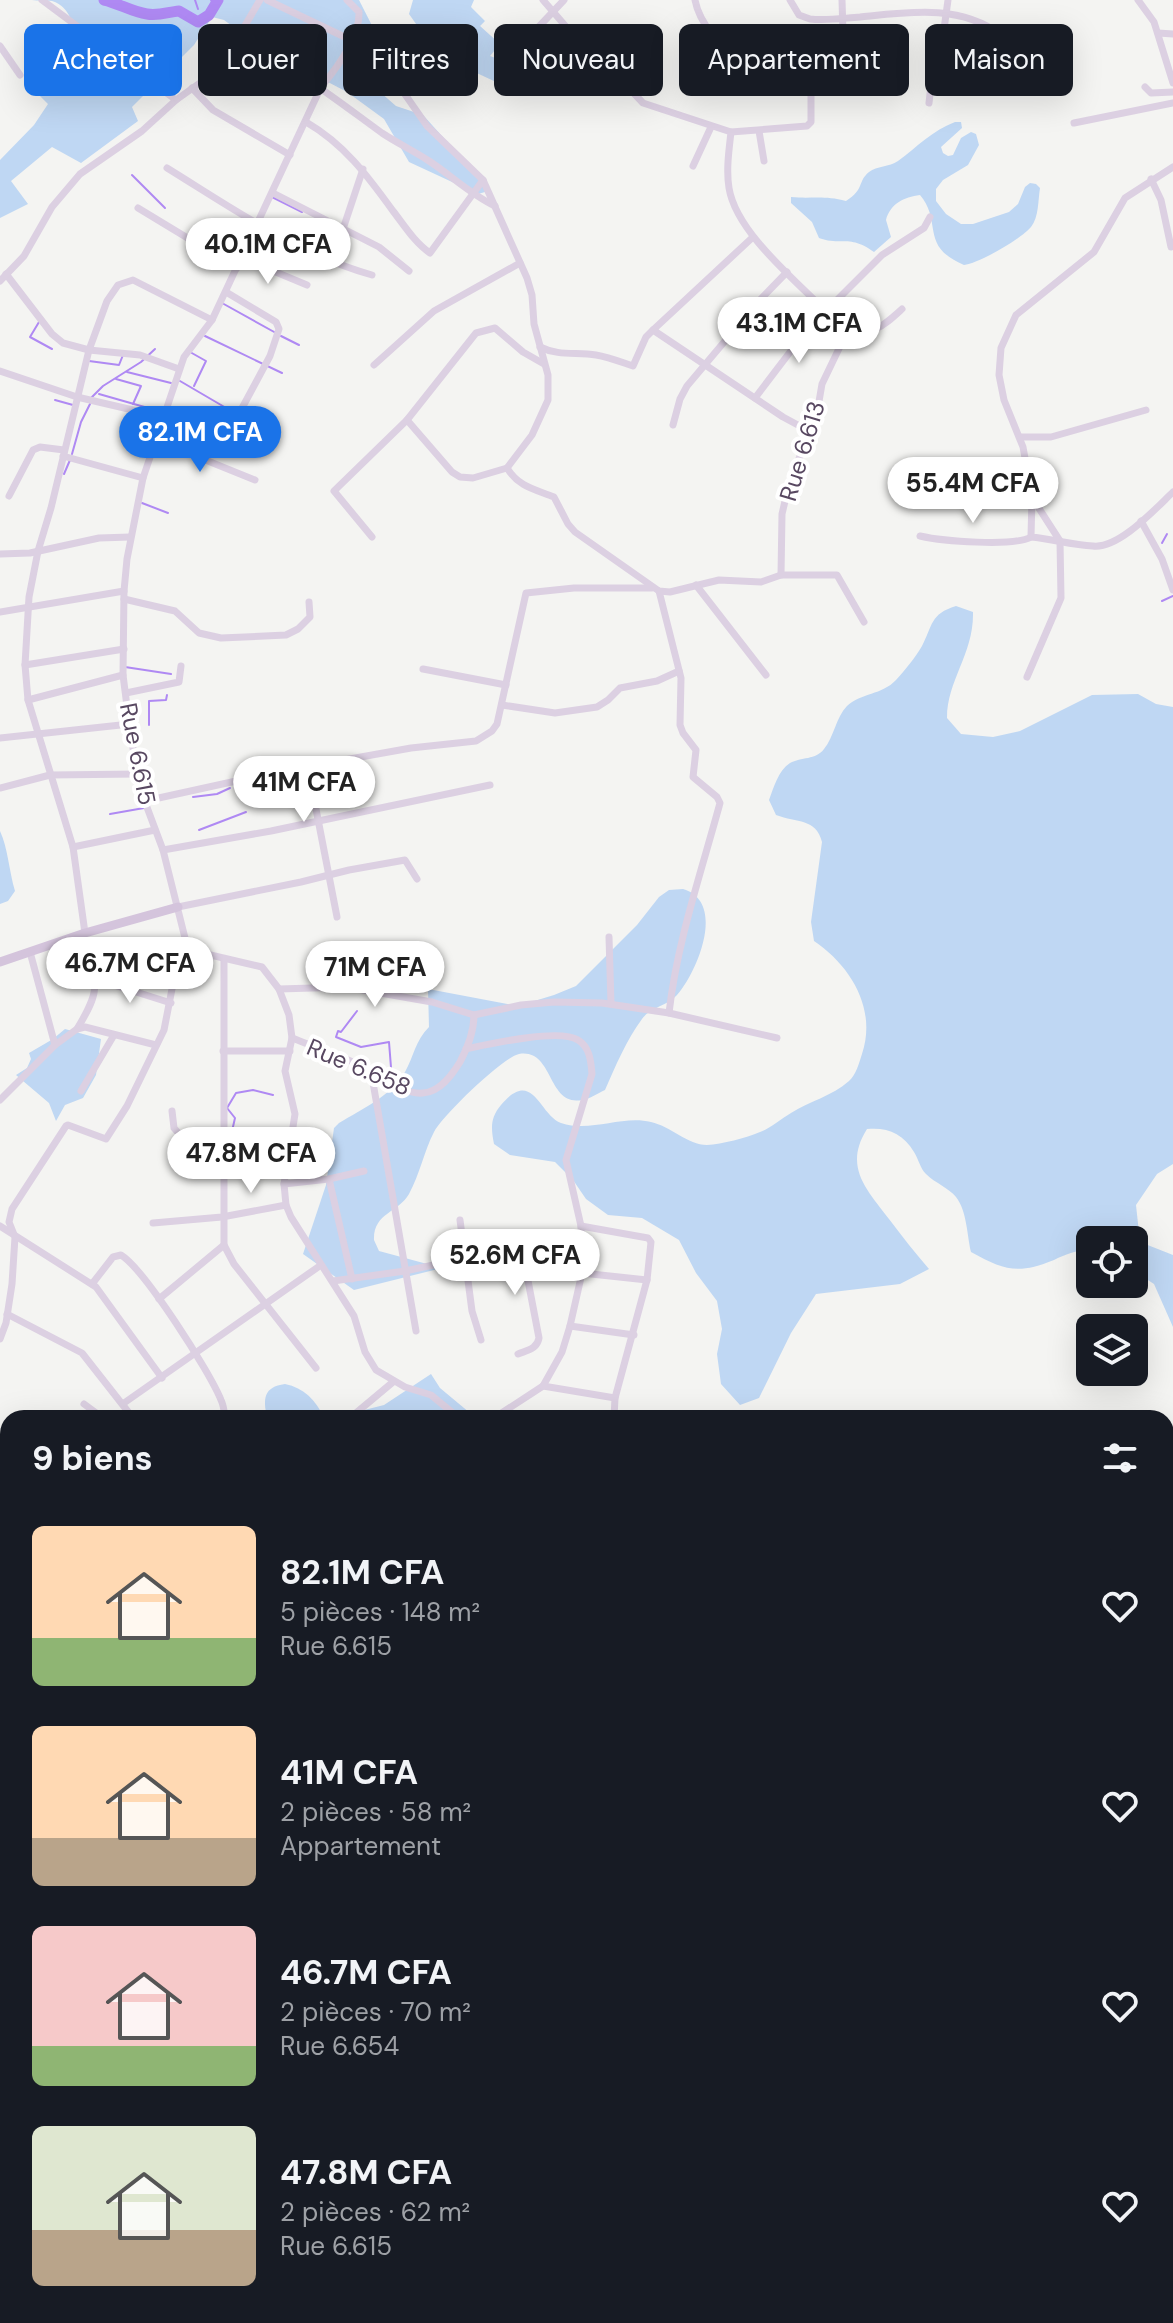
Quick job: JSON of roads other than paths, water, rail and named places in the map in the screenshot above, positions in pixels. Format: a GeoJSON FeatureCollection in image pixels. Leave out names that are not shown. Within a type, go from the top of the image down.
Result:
{"type":"FeatureCollection","features":[{"type":"Feature","properties":{"kind":"street"},"geometry":{"type":"LineString","coordinates":[[42,0],[176,100]]}},
{"type":"Feature","properties":{"kind":"street"},"geometry":{"type":"LineString","coordinates":[[247,24],[260,0]]}},
{"type":"Feature","properties":{"kind":"street"},"geometry":{"type":"LineString","coordinates":[[267,0],[343,36]]}},
{"type":"Feature","properties":{"kind":"street"},"geometry":{"type":"LineString","coordinates":[[347,0],[359,12],[356,24]]}},
{"type":"Feature","properties":{"kind":"street"},"geometry":{"type":"LineString","coordinates":[[543,0],[564,24]]}},
{"type":"Feature","properties":{"kind":"street"},"geometry":{"type":"LineString","coordinates":[[542,24],[564,0]]}},
{"type":"Feature","properties":{"kind":"street"},"geometry":{"type":"LineString","coordinates":[[695,0],[705,24]]}},
{"type":"Feature","properties":{"kind":"street"},"geometry":{"type":"LineString","coordinates":[[790,0],[803,18],[818,20],[946,14],[972,17],[983,24]]}},
{"type":"Feature","properties":{"kind":"street"},"geometry":{"type":"LineString","coordinates":[[842,0],[843,24]]}},
{"type":"Feature","properties":{"kind":"street"},"geometry":{"type":"LineString","coordinates":[[945,24],[948,0]]}},
{"type":"Feature","properties":{"kind":"street"},"geometry":{"type":"LineString","coordinates":[[1138,0],[1154,22],[1173,83]]}},
{"type":"Feature","properties":{"kind":"street"},"geometry":{"type":"LineString","coordinates":[[1158,33],[1173,34]]}},
{"type":"Feature","properties":{"kind":"street"},"geometry":{"type":"LineString","coordinates":[[0,46],[20,75]]}},
{"type":"Feature","properties":{"kind":"street","name":"Rue 6.615"},"geometry":{"type":"LineString","coordinates":[[327,78],[343,53]]}},
{"type":"Feature","properties":{"kind":"street"},"geometry":{"type":"LineString","coordinates":[[179,369],[140,355],[89,350],[63,343],[56,339],[3,278],[24,256],[52,207],[80,174],[142,131],[198,83]]}},
{"type":"Feature","properties":{"kind":"street"},"geometry":{"type":"LineString","coordinates":[[1145,87],[1151,93],[1173,92]]}},
{"type":"Feature","properties":{"kind":"street"},"geometry":{"type":"LineString","coordinates":[[192,88],[213,110],[290,155]]}},
{"type":"Feature","properties":{"kind":"street"},"geometry":{"type":"LineString","coordinates":[[327,92],[384,135],[430,161],[472,194],[495,206]]}},
{"type":"Feature","properties":{"kind":"street","name":"Rue 6.615"},"geometry":{"type":"LineString","coordinates":[[186,942],[163,850],[138,774],[123,675],[124,595],[130,537],[143,478],[184,357],[212,320],[317,96]]}},
{"type":"Feature","properties":{"kind":"street"},"geometry":{"type":"LineString","coordinates":[[406,96],[427,126],[483,180],[532,295],[548,375],[548,400],[532,435],[507,468],[488,475],[460,477],[452,472],[407,420]]}},
{"type":"Feature","properties":{"kind":"street"},"geometry":{"type":"LineString","coordinates":[[636,96],[643,103],[731,132],[810,125],[811,96]]}},
{"type":"Feature","properties":{"kind":"street"},"geometry":{"type":"LineString","coordinates":[[929,103],[930,96]]}},
{"type":"Feature","properties":{"kind":"street"},"geometry":{"type":"LineString","coordinates":[[1074,123],[1173,103]]}},
{"type":"Feature","properties":{"kind":"street"},"geometry":{"type":"LineString","coordinates":[[306,122],[334,140],[363,169],[406,227],[430,253],[483,180]]}},
{"type":"Feature","properties":{"kind":"street"},"geometry":{"type":"LineString","coordinates":[[693,166],[711,127]]}},
{"type":"Feature","properties":{"kind":"street"},"geometry":{"type":"LineString","coordinates":[[759,131],[764,161]]}},
{"type":"Feature","properties":{"kind":"street"},"geometry":{"type":"LineString","coordinates":[[731,132],[729,189],[733,204],[753,237],[844,330],[863,334],[870,332],[902,309]]}},
{"type":"Feature","properties":{"kind":"street"},"geometry":{"type":"LineString","coordinates":[[1031,537],[1032,497],[1021,437],[1004,400],[999,353],[1016,315],[1094,252],[1125,198],[1173,167]]}},
{"type":"Feature","properties":{"kind":"street"},"geometry":{"type":"LineString","coordinates":[[167,168],[258,225],[333,261],[372,275]]}},
{"type":"Feature","properties":{"kind":"street"},"geometry":{"type":"LineString","coordinates":[[343,229],[363,169]]}},
{"type":"Feature","properties":{"kind":"street"},"geometry":{"type":"LineString","coordinates":[[1151,179],[1161,200],[1171,247]]}},
{"type":"Feature","properties":{"kind":"street"},"geometry":{"type":"LineString","coordinates":[[273,193],[379,247],[409,271]]}},
{"type":"Feature","properties":{"kind":"street"},"geometry":{"type":"LineString","coordinates":[[138,208],[237,268]]}},
{"type":"Feature","properties":{"kind":"street"},"geometry":{"type":"LineString","coordinates":[[755,398],[819,314],[826,311],[882,255],[924,228],[930,217]]}},
{"type":"Feature","properties":{"kind":"street"},"geometry":{"type":"LineString","coordinates":[[540,347],[554,354],[602,356],[633,366],[646,337],[753,237]]}},
{"type":"Feature","properties":{"kind":"street"},"geometry":{"type":"LineString","coordinates":[[242,258],[307,285]]}},
{"type":"Feature","properties":{"kind":"street"},"geometry":{"type":"LineString","coordinates":[[374,365],[434,311],[520,263]]}},
{"type":"Feature","properties":{"kind":"street"},"geometry":{"type":"LineString","coordinates":[[673,425],[680,399],[704,365],[787,272]]}},
{"type":"Feature","properties":{"kind":"street"},"geometry":{"type":"LineString","coordinates":[[0,1100],[55,1045],[77,1029],[95,999],[95,979],[80,935],[73,847],[28,700],[25,665],[29,606],[38,551],[89,350],[107,301],[118,285],[126,281],[133,280],[212,320]]}},
{"type":"Feature","properties":{"kind":"street"},"geometry":{"type":"LineString","coordinates":[[219,443],[270,356],[279,329],[276,322],[226,292]]}},
{"type":"Feature","properties":{"kind":"street"},"geometry":{"type":"LineString","coordinates":[[372,537],[334,491],[407,420],[476,333],[485,328],[495,328],[523,352],[544,364]]}},
{"type":"Feature","properties":{"kind":"street"},"geometry":{"type":"LineString","coordinates":[[655,330],[783,417],[809,431]]}},
{"type":"Feature","properties":{"kind":"street","name":"Rue 6.613"},"geometry":{"type":"LineString","coordinates":[[781,575],[782,514],[789,484],[817,413],[822,384],[845,336],[844,330]]}},
{"type":"Feature","properties":{"kind":"street"},"geometry":{"type":"LineString","coordinates":[[0,371],[77,397],[163,417]]}},
{"type":"Feature","properties":{"kind":"street"},"geometry":{"type":"LineString","coordinates":[[1021,437],[1051,437],[1146,410]]}},
{"type":"Feature","properties":{"kind":"street"},"geometry":{"type":"LineString","coordinates":[[156,440],[255,480]]}},
{"type":"Feature","properties":{"kind":"street"},"geometry":{"type":"LineString","coordinates":[[9,496],[33,450],[40,447],[143,478]]}},
{"type":"Feature","properties":{"kind":"street"},"geometry":{"type":"LineString","coordinates":[[507,468],[525,488],[554,497],[575,532],[655,589],[679,671],[682,703],[680,725],[696,750],[693,777],[720,803],[688,914],[669,1013]]}},
{"type":"Feature","properties":{"kind":"street"},"geometry":{"type":"LineString","coordinates":[[920,536],[959,541],[1019,542],[1031,537],[1095,547],[1109,544],[1173,492]]}},
{"type":"Feature","properties":{"kind":"street"},"geometry":{"type":"LineString","coordinates":[[1027,677],[1061,598],[1060,541],[1032,497]]}},
{"type":"Feature","properties":{"kind":"street"},"geometry":{"type":"LineString","coordinates":[[1141,521],[1162,559],[1173,590]]}},
{"type":"Feature","properties":{"kind":"street"},"geometry":{"type":"LineString","coordinates":[[0,554],[38,551],[99,538],[130,537]]}},
{"type":"Feature","properties":{"kind":"street"},"geometry":{"type":"LineString","coordinates":[[145,801],[411,748],[476,741],[497,724],[526,593],[574,588],[670,592],[719,580],[761,582],[781,575],[837,575],[864,622]]}},
{"type":"Feature","properties":{"kind":"street"},"geometry":{"type":"LineString","coordinates":[[696,585],[766,675]]}},
{"type":"Feature","properties":{"kind":"street"},"geometry":{"type":"LineString","coordinates":[[0,612],[124,595],[175,611],[199,633],[221,638],[291,633],[310,617],[309,602]]}},
{"type":"Feature","properties":{"kind":"street"},"geometry":{"type":"LineString","coordinates":[[25,665],[124,649]]}},
{"type":"Feature","properties":{"kind":"street"},"geometry":{"type":"LineString","coordinates":[[126,693],[179,682],[181,666]]}},
{"type":"Feature","properties":{"kind":"street"},"geometry":{"type":"LineString","coordinates":[[423,669],[506,685]]}},
{"type":"Feature","properties":{"kind":"street"},"geometry":{"type":"LineString","coordinates":[[502,705],[555,713],[597,707],[620,688],[657,681],[679,671]]}},
{"type":"Feature","properties":{"kind":"street"},"geometry":{"type":"LineString","coordinates":[[28,700],[123,675]]}},
{"type":"Feature","properties":{"kind":"street"},"geometry":{"type":"LineString","coordinates":[[0,738],[130,724]]}},
{"type":"Feature","properties":{"kind":"street"},"geometry":{"type":"LineString","coordinates":[[308,768],[337,917]]}},
{"type":"Feature","properties":{"kind":"street"},"geometry":{"type":"LineString","coordinates":[[0,788],[50,775],[138,774]]}},
{"type":"Feature","properties":{"kind":"street"},"geometry":{"type":"LineString","coordinates":[[163,850],[490,785]]}},
{"type":"Feature","properties":{"kind":"street"},"geometry":{"type":"LineString","coordinates":[[73,847],[155,830]]}},
{"type":"Feature","properties":{"kind":"street"},"geometry":{"type":"LineString","coordinates":[[0,962],[178,907],[329,875],[405,860],[417,879]]}},
{"type":"Feature","properties":{"kind":"street"},"geometry":{"type":"LineString","coordinates":[[609,937],[611,1004]]}},
{"type":"Feature","properties":{"kind":"street"},"geometry":{"type":"LineString","coordinates":[[0,1339],[12,1276],[15,1237],[9,1222],[12,1209],[66,1126],[106,1139],[134,1093],[167,1022],[179,953],[186,942],[202,953],[262,967],[279,989],[289,1015],[292,1038],[285,1071],[295,1114],[284,1184],[286,1205],[354,1316],[369,1362],[393,1382],[431,1395],[449,1410]]}},
{"type":"Feature","properties":{"kind":"street"},"geometry":{"type":"LineString","coordinates":[[30,952],[55,1045]]}},
{"type":"Feature","properties":{"kind":"street"},"geometry":{"type":"LineString","coordinates":[[224,960],[224,1245],[234,1264],[316,1368]]}},
{"type":"Feature","properties":{"kind":"street"},"geometry":{"type":"LineString","coordinates":[[95,979],[171,1003]]}},
{"type":"Feature","properties":{"kind":"street"},"geometry":{"type":"LineString","coordinates":[[279,989],[346,987],[432,1002],[474,1015],[543,1003],[611,1004],[669,1013],[777,1038]]}},
{"type":"Feature","properties":{"kind":"street","name":"Rue 6.658"},"geometry":{"type":"LineString","coordinates":[[292,1038],[371,1071],[397,1086],[424,1093],[440,1087],[450,1076],[466,1049],[473,1031],[474,1015]]}},
{"type":"Feature","properties":{"kind":"street"},"geometry":{"type":"LineString","coordinates":[[77,1029],[90,1027],[156,1045]]}},
{"type":"Feature","properties":{"kind":"street"},"geometry":{"type":"LineString","coordinates":[[81,1091],[114,1035]]}},
{"type":"Feature","properties":{"kind":"street"},"geometry":{"type":"LineString","coordinates":[[466,1049],[522,1038],[576,1038],[586,1049],[592,1074],[566,1160],[580,1230],[582,1273],[570,1326],[562,1352],[543,1386],[507,1410]]}},
{"type":"Feature","properties":{"kind":"street"},"geometry":{"type":"LineString","coordinates":[[223,1051],[290,1051]]}},
{"type":"Feature","properties":{"kind":"street"},"geometry":{"type":"LineString","coordinates":[[371,1071],[416,1331]]}},
{"type":"Feature","properties":{"kind":"street"},"geometry":{"type":"LineString","coordinates":[[172,1111],[174,1128],[180,1135],[199,1137],[223,1133]]}},
{"type":"Feature","properties":{"kind":"street"},"geometry":{"type":"LineString","coordinates":[[284,1184],[364,1171]]}},
{"type":"Feature","properties":{"kind":"street"},"geometry":{"type":"LineString","coordinates":[[329,1179],[352,1279]]}},
{"type":"Feature","properties":{"kind":"street"},"geometry":{"type":"LineString","coordinates":[[153,1223],[222,1217],[286,1205]]}},
{"type":"Feature","properties":{"kind":"street"},"geometry":{"type":"LineString","coordinates":[[460,1220],[472,1311],[481,1340]]}},
{"type":"Feature","properties":{"kind":"street"},"geometry":{"type":"LineString","coordinates":[[0,1226],[92,1284],[162,1378]]}},
{"type":"Feature","properties":{"kind":"street"},"geometry":{"type":"LineString","coordinates":[[333,1281],[464,1259],[580,1230],[650,1239],[647,1280],[614,1410]]}},
{"type":"Feature","properties":{"kind":"street"},"geometry":{"type":"LineString","coordinates":[[518,1354],[538,1345],[539,1338],[521,1244]]}},
{"type":"Feature","properties":{"kind":"street"},"geometry":{"type":"LineString","coordinates":[[159,1299],[224,1245]]}},
{"type":"Feature","properties":{"kind":"street"},"geometry":{"type":"LineString","coordinates":[[92,1284],[113,1257],[121,1255],[129,1261],[159,1299],[195,1354],[221,1397],[223,1410]]}},
{"type":"Feature","properties":{"kind":"street"},"geometry":{"type":"LineString","coordinates":[[124,1403],[321,1265]]}},
{"type":"Feature","properties":{"kind":"street"},"geometry":{"type":"LineString","coordinates":[[0,1270],[12,1276]]}},
{"type":"Feature","properties":{"kind":"street"},"geometry":{"type":"LineString","coordinates":[[582,1273],[647,1280]]}},
{"type":"Feature","properties":{"kind":"street"},"geometry":{"type":"LineString","coordinates":[[7,1314],[82,1353],[128,1410]]}},
{"type":"Feature","properties":{"kind":"street"},"geometry":{"type":"LineString","coordinates":[[570,1326],[634,1335]]}},
{"type":"Feature","properties":{"kind":"street"},"geometry":{"type":"LineString","coordinates":[[360,1410],[393,1382]]}},
{"type":"Feature","properties":{"kind":"street"},"geometry":{"type":"LineString","coordinates":[[543,1386],[615,1398]]}},
{"type":"Feature","properties":{"kind":"street"},"geometry":{"type":"LineString","coordinates":[[84,1404],[92,1410]]}},
{"type":"Feature","properties":{"kind":"waterway"},"geometry":{"type":"LineString","coordinates":[[104,0],[147,14],[179,11],[198,22],[209,15],[218,0]]}},
{"type":"Feature","properties":{"kind":"waterway"},"geometry":{"type":"LineString","coordinates":[[195,0],[198,9]]}},
{"type":"Feature","properties":{"kind":"waterway"},"geometry":{"type":"LineString","coordinates":[[132,175],[165,208]]}},
{"type":"Feature","properties":{"kind":"waterway"},"geometry":{"type":"LineString","coordinates":[[272,197],[302,212]]}},
{"type":"Feature","properties":{"kind":"waterway"},"geometry":{"type":"LineString","coordinates":[[264,219],[339,254]]}},
{"type":"Feature","properties":{"kind":"waterway"},"geometry":{"type":"LineString","coordinates":[[222,303],[276,333]]}},
{"type":"Feature","properties":{"kind":"waterway"},"geometry":{"type":"LineString","coordinates":[[39,322],[30,337],[52,349]]}},
{"type":"Feature","properties":{"kind":"waterway"},"geometry":{"type":"LineString","coordinates":[[205,336],[282,373]]}},
{"type":"Feature","properties":{"kind":"waterway"},"geometry":{"type":"LineString","coordinates":[[281,336],[299,345]]}},
{"type":"Feature","properties":{"kind":"waterway"},"geometry":{"type":"LineString","coordinates":[[91,398],[155,349]]}},
{"type":"Feature","properties":{"kind":"waterway"},"geometry":{"type":"LineString","coordinates":[[190,352],[206,361],[194,386]]}},
{"type":"Feature","properties":{"kind":"waterway"},"geometry":{"type":"LineString","coordinates":[[89,361],[119,365],[123,355]]}},
{"type":"Feature","properties":{"kind":"waterway"},"geometry":{"type":"LineString","coordinates":[[127,372],[171,383]]}},
{"type":"Feature","properties":{"kind":"waterway"},"geometry":{"type":"LineString","coordinates":[[116,379],[141,386],[133,404]]}},
{"type":"Feature","properties":{"kind":"waterway"},"geometry":{"type":"LineString","coordinates":[[180,381],[233,412]]}},
{"type":"Feature","properties":{"kind":"waterway"},"geometry":{"type":"LineString","coordinates":[[99,394],[162,412]]}},
{"type":"Feature","properties":{"kind":"waterway"},"geometry":{"type":"LineString","coordinates":[[55,400],[73,405]]}},
{"type":"Feature","properties":{"kind":"waterway"},"geometry":{"type":"LineString","coordinates":[[72,454],[90,404]]}},
{"type":"Feature","properties":{"kind":"waterway"},"geometry":{"type":"LineString","coordinates":[[239,414],[261,429]]}},
{"type":"Feature","properties":{"kind":"waterway"},"geometry":{"type":"LineString","coordinates":[[64,474],[70,460]]}},
{"type":"Feature","properties":{"kind":"waterway"},"geometry":{"type":"LineString","coordinates":[[142,503],[168,513]]}},
{"type":"Feature","properties":{"kind":"waterway"},"geometry":{"type":"LineString","coordinates":[[1162,543],[1167,534]]}},
{"type":"Feature","properties":{"kind":"waterway"},"geometry":{"type":"LineString","coordinates":[[1162,601],[1173,596]]}},
{"type":"Feature","properties":{"kind":"waterway"},"geometry":{"type":"LineString","coordinates":[[125,667],[171,674]]}},
{"type":"Feature","properties":{"kind":"waterway"},"geometry":{"type":"LineString","coordinates":[[149,725],[149,701],[166,700],[167,695]]}},
{"type":"Feature","properties":{"kind":"waterway"},"geometry":{"type":"LineString","coordinates":[[193,797],[217,794],[230,788]]}},
{"type":"Feature","properties":{"kind":"waterway"},"geometry":{"type":"LineString","coordinates":[[110,814],[144,808]]}},
{"type":"Feature","properties":{"kind":"waterway"},"geometry":{"type":"LineString","coordinates":[[199,830],[246,812]]}},
{"type":"Feature","properties":{"kind":"waterway"},"geometry":{"type":"LineString","coordinates":[[357,1011],[336,1037],[361,1047],[389,1042],[392,1080]]}},
{"type":"Feature","properties":{"kind":"waterway"},"geometry":{"type":"LineString","coordinates":[[227,1153],[235,1118],[227,1108],[236,1093],[253,1090],[273,1095]]}},
{"type":"Feature","properties":{"kind":"waterway"},"geometry":{"type":"LineString","coordinates":[[190,1138],[221,1166]]}}]}
